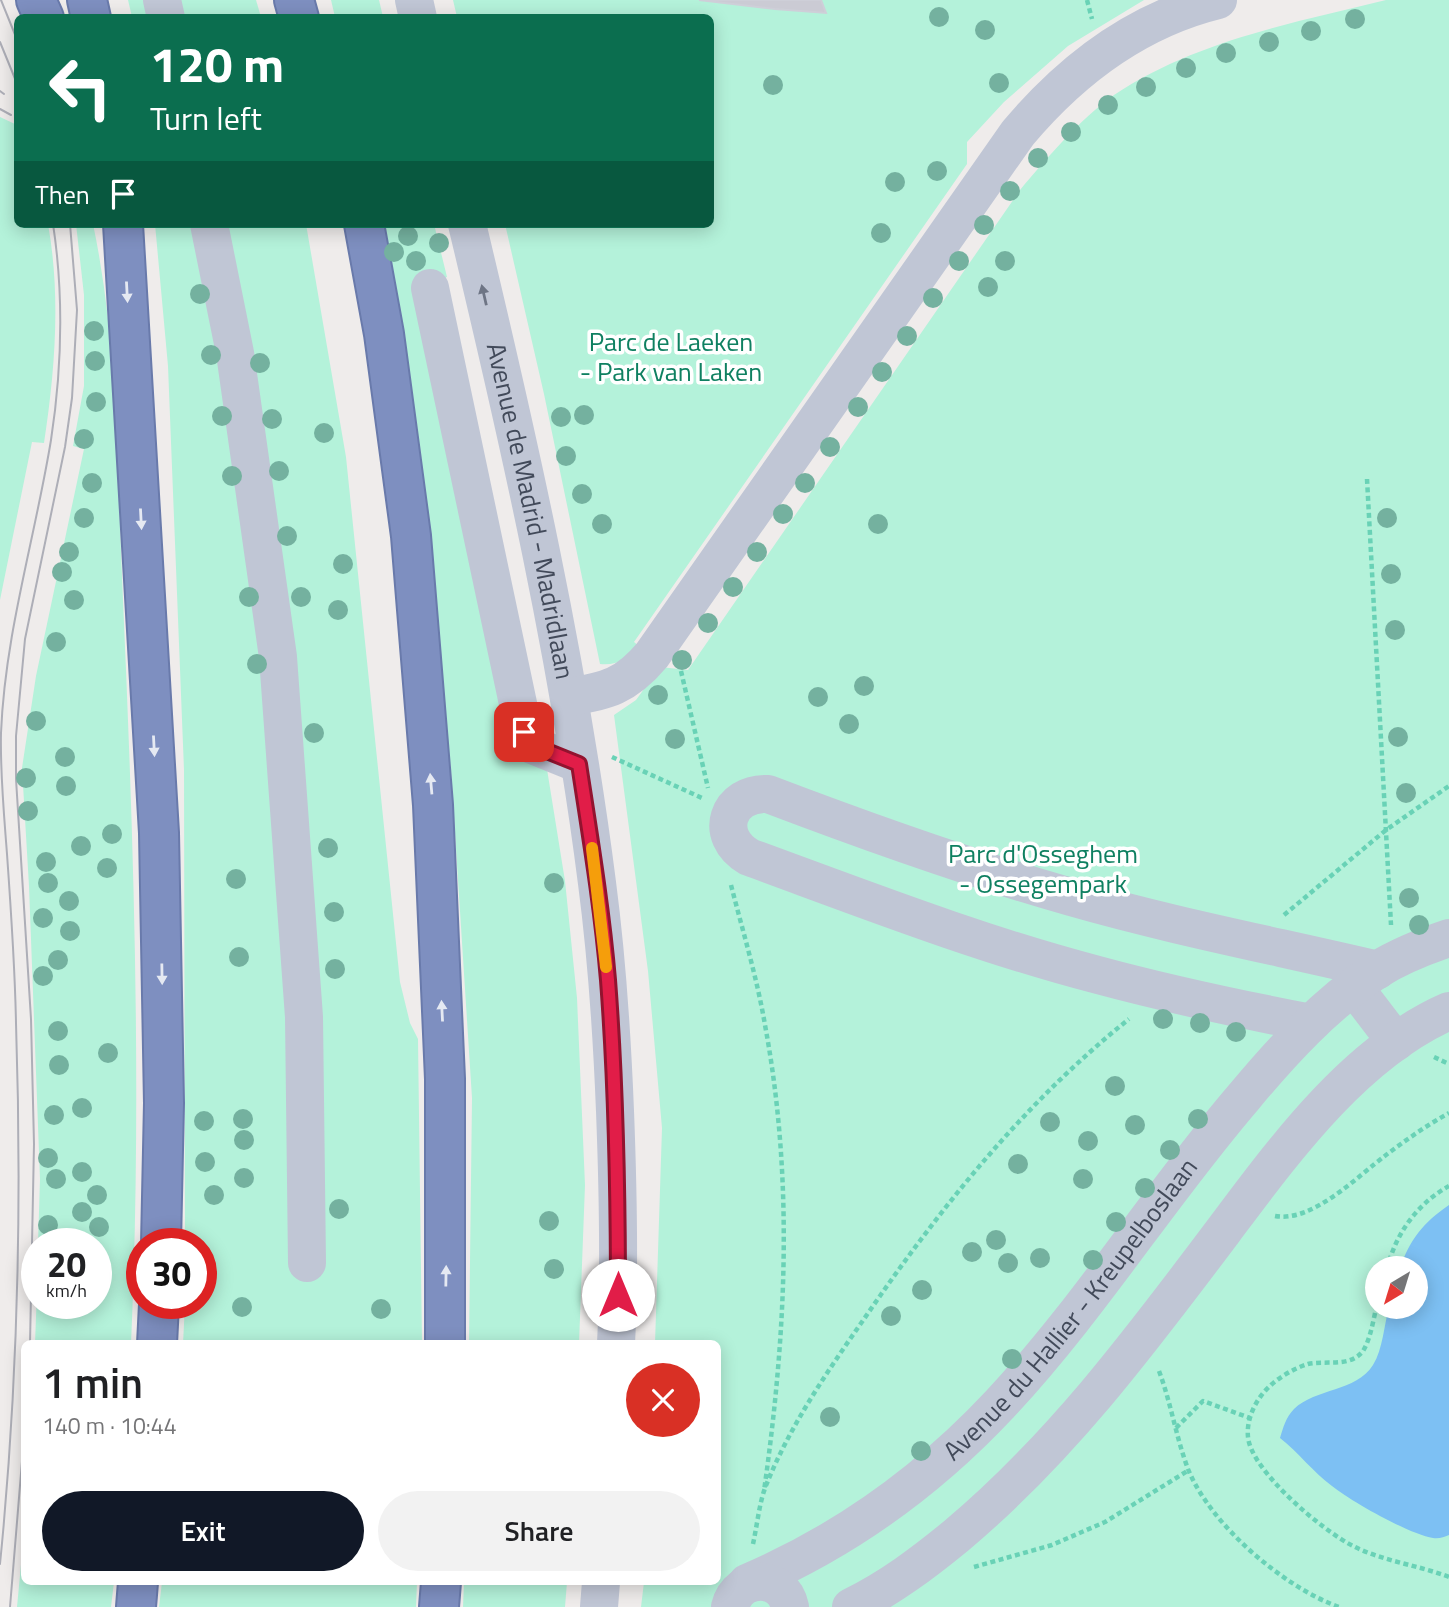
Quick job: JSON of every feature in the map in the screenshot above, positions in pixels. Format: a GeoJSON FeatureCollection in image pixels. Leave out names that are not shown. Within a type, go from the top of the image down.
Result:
{"type":"FeatureCollection","features":[{"type":"Feature","properties":{"kind":"highway"},"geometry":{"type":"LineString","coordinates":[[123,228],[159,833],[164,1102],[162,1228]]}},
{"type":"Feature","properties":{"kind":"highway"},"geometry":{"type":"LineString","coordinates":[[347,228],[418,636]]}},
{"type":"Feature","properties":{"kind":"highway"},"geometry":{"type":"LineString","coordinates":[[364,228],[384,334],[411,536],[433,805],[445,1079],[445,1340]]}},
{"type":"Feature","properties":{"kind":"highway"},"geometry":{"type":"LineString","coordinates":[[157,1340],[158,1319]]}},
{"type":"Feature","properties":{"kind":"highway"},"geometry":{"type":"LineString","coordinates":[[136,1607],[138,1585]]}},
{"type":"Feature","properties":{"kind":"highway"},"geometry":{"type":"LineString","coordinates":[[439,1607],[441,1585]]}},
{"type":"Feature","properties":{"kind":"street"},"geometry":{"type":"LineString","coordinates":[[569,697],[602,692],[628,680],[652,655],[1033,115],[1075,73],[1101,53],[1152,24],[1218,0]]}},
{"type":"Feature","properties":{"kind":"street"},"geometry":{"type":"LineString","coordinates":[[210,228],[235,353],[278,657],[304,1017],[307,1263]]}},
{"type":"Feature","properties":{"kind":"street","name":"Avenue de Madrid - Madridlaan"},"geometry":{"type":"LineString","coordinates":[[468,228],[569,697],[595,761],[597,884],[608,993],[618,1216],[616,1340]]}},
{"type":"Feature","properties":{"kind":"street"},"geometry":{"type":"LineString","coordinates":[[430,288],[524,732],[532,745],[595,761]]}},
{"type":"Feature","properties":{"kind":"street"},"geometry":{"type":"LineString","coordinates":[[1311,1023],[1166,993],[1095,975],[889,909],[749,857],[740,851],[729,833],[729,822],[721,807],[757,793],[768,794],[884,838],[981,870],[1137,914],[1375,973],[1396,1042]]}},
{"type":"Feature","properties":{"kind":"street","name":"Avenue du Hallier - Kreupelboslaan"},"geometry":{"type":"LineString","coordinates":[[739,1595],[860,1524],[926,1472],[999,1405],[1064,1328],[1218,1127],[1311,1023],[1375,973],[1449,938]]}},
{"type":"Feature","properties":{"kind":"street"},"geometry":{"type":"LineString","coordinates":[[851,1607],[902,1578],[977,1518],[1074,1422],[1144,1336],[1245,1202],[1339,1092],[1358,1072],[1396,1042],[1449,1011]]}},
{"type":"Feature","properties":{"kind":"street"},"geometry":{"type":"LineString","coordinates":[[739,1595],[764,1581],[772,1583],[786,1594],[790,1607]]}},
{"type":"Feature","properties":{"kind":"street"},"geometry":{"type":"LineString","coordinates":[[599,1607],[601,1585]]}},
{"type":"Feature","properties":{"kind":"path"},"geometry":{"type":"LineString","coordinates":[[1367,479],[1386,830],[1375,973]]}},
{"type":"Feature","properties":{"kind":"path"},"geometry":{"type":"LineString","coordinates":[[671,627],[721,807]]}},
{"type":"Feature","properties":{"kind":"path"},"geometry":{"type":"LineString","coordinates":[[595,761],[721,807]]}},
{"type":"Feature","properties":{"kind":"path"},"geometry":{"type":"LineString","coordinates":[[1251,941],[1386,830],[1449,786]]}},
{"type":"Feature","properties":{"kind":"path"},"geometry":{"type":"LineString","coordinates":[[730,880],[765,1025],[776,1104],[785,1242],[784,1310],[777,1399],[764,1491],[739,1595]]}},
{"type":"Feature","properties":{"kind":"path"},"geometry":{"type":"LineString","coordinates":[[764,1491],[790,1433],[821,1384],[885,1288],[954,1195],[1003,1138],[1063,1077],[1106,1037],[1166,993]]}},
{"type":"Feature","properties":{"kind":"path"},"geometry":{"type":"LineString","coordinates":[[1245,1202],[1256,1209],[1282,1217],[1295,1216],[1325,1202],[1412,1136],[1449,1113]]}},
{"type":"Feature","properties":{"kind":"path"},"geometry":{"type":"LineString","coordinates":[[1392,1256],[1399,1237],[1412,1216],[1430,1198],[1449,1186]]}},
{"type":"Feature","properties":{"kind":"path"},"geometry":{"type":"LineString","coordinates":[[1373,1320],[1364,1349],[1357,1357],[1348,1361],[1306,1365],[1289,1372],[1270,1386],[1259,1398],[1250,1418],[1248,1439],[1259,1463],[1287,1494],[1334,1535],[1371,1553],[1449,1577]]}},
{"type":"Feature","properties":{"kind":"path"},"geometry":{"type":"LineString","coordinates":[[1144,1336],[1169,1398],[1189,1470],[1217,1515],[1256,1555],[1302,1590],[1339,1607]]}},
{"type":"Feature","properties":{"kind":"path"},"geometry":{"type":"LineString","coordinates":[[1176,1428],[1203,1401],[1250,1418]]}},
{"type":"Feature","properties":{"kind":"path"},"geometry":{"type":"LineString","coordinates":[[963,1570],[1052,1545],[1105,1522],[1189,1470]]}},
{"type":"Feature","properties":{"kind":"green space"},"geometry":{"type":"Polygon","coordinates":[[[128,0],[256,0],[260,14],[131,14],[128,0]]]}},
{"type":"Feature","properties":{"kind":"green space"},"geometry":{"type":"Polygon","coordinates":[[[331,0],[379,0],[382,14],[334,14],[331,0]]]}},
{"type":"Feature","properties":{"kind":"green space","name":"Parc de Laeken - Park van Laken"},"geometry":{"type":"Polygon","coordinates":[[[453,0],[1144,0],[1068,46],[1004,102],[967,142],[967,164],[634,642],[640,647],[612,664],[600,664],[544,394],[506,228],[714,228],[714,14],[456,14],[453,0]]]}},
{"type":"Feature","properties":{"kind":"green space","name":"Parc d'Osseghem - Ossegempark"},"geometry":{"type":"Polygon","coordinates":[[[1386,0],[1449,0],[1449,1607],[641,1607],[644,1585],[721,1585],[721,1340],[655,1340],[662,1128],[648,971],[614,715],[636,700],[660,667],[688,670],[1020,190],[1052,152],[1102,104],[1145,76],[1211,47],[1386,0]]]}},
{"type":"Feature","properties":{"kind":"green space"},"geometry":{"type":"Polygon","coordinates":[[[0,117],[14,124],[14,228],[49,228],[54,278],[55,334],[44,443],[32,442],[0,600],[0,117]]]}},
{"type":"Feature","properties":{"kind":"green space"},"geometry":{"type":"Polygon","coordinates":[[[76,228],[94,228],[108,317],[116,411],[130,786],[136,1065],[134,1228],[126,1228],[126,1319],[132,1319],[131,1340],[35,1340],[36,1319],[112,1319],[112,1228],[38,1228],[40,1179],[22,768],[36,676],[84,449],[73,446],[84,386],[84,295],[76,228]]]}},
{"type":"Feature","properties":{"kind":"green space"},"geometry":{"type":"Polygon","coordinates":[[[155,228],[307,228],[346,457],[400,982],[410,1023],[418,1039],[422,1340],[183,1340],[184,1319],[217,1319],[217,1228],[185,1228],[184,770],[168,366],[155,228]]]}},
{"type":"Feature","properties":{"kind":"green space"},"geometry":{"type":"Polygon","coordinates":[[[376,228],[435,228],[447,277],[413,289],[546,763],[565,881],[577,998],[585,1185],[579,1340],[469,1340],[472,1098],[451,771],[422,513],[376,228]]]}},
{"type":"Feature","properties":{"kind":"green space"},"geometry":{"type":"Polygon","coordinates":[[[21,1565],[21,1585],[114,1585],[111,1607],[17,1607],[21,1565]]]}},
{"type":"Feature","properties":{"kind":"green space"},"geometry":{"type":"Polygon","coordinates":[[[162,1585],[417,1585],[416,1607],[159,1607],[162,1585]]]}},
{"type":"Feature","properties":{"kind":"green space"},"geometry":{"type":"Polygon","coordinates":[[[464,1585],[567,1585],[565,1607],[463,1607],[464,1585]]]}},
{"type":"Feature","properties":{"kind":"water"},"geometry":{"type":"Polygon","coordinates":[[[1449,1205],[1449,1535],[1441,1538],[1423,1535],[1396,1524],[1341,1493],[1280,1438],[1287,1419],[1303,1402],[1366,1374],[1376,1359],[1386,1320],[1428,1320],[1428,1256],[1405,1256],[1418,1232],[1449,1205]]]}},
{"type":"Feature","properties":{"kind":"building"},"geometry":{"type":"Polygon","coordinates":[[[699,0],[821,0],[826,13],[775,9],[699,0]]]}},
{"type":"Feature","properties":{"kind":"tram line"},"geometry":{"type":"LineString","coordinates":[[1,0],[14,32]]}},
{"type":"Feature","properties":{"kind":"tram line"},"geometry":{"type":"LineString","coordinates":[[0,42],[14,76]]}},
{"type":"Feature","properties":{"kind":"tram line"},"geometry":{"type":"LineString","coordinates":[[0,91],[4,94]]}},
{"type":"Feature","properties":{"kind":"tram line"},"geometry":{"type":"LineString","coordinates":[[0,109],[11,115]]}},
{"type":"Feature","properties":{"kind":"tram line"},"geometry":{"type":"LineString","coordinates":[[0,1564],[15,1361],[19,1159],[15,981],[2,793],[1,733],[8,659],[51,440],[57,386],[60,305],[54,228]]}},
{"type":"Feature","properties":{"kind":"tram line"},"geometry":{"type":"LineString","coordinates":[[30,1340],[34,1144],[31,1019],[16,779],[16,736],[25,639],[65,447],[72,398],[77,310],[70,228]]}},
{"type":"Feature","properties":{"kind":"tram line"},"geometry":{"type":"LineString","coordinates":[[10,1607],[21,1473]]}},
{"type":"Feature","properties":{"kind":"slow traffic"},"geometry":{"type":"LineString","coordinates":[[592,848],[606,967]]}},
{"type":"Feature","properties":{"kind":"route"},"geometry":{"type":"LineString","coordinates":[[524,732],[532,745],[579,764],[608,980],[616,1137],[618,1295]]}}]}
